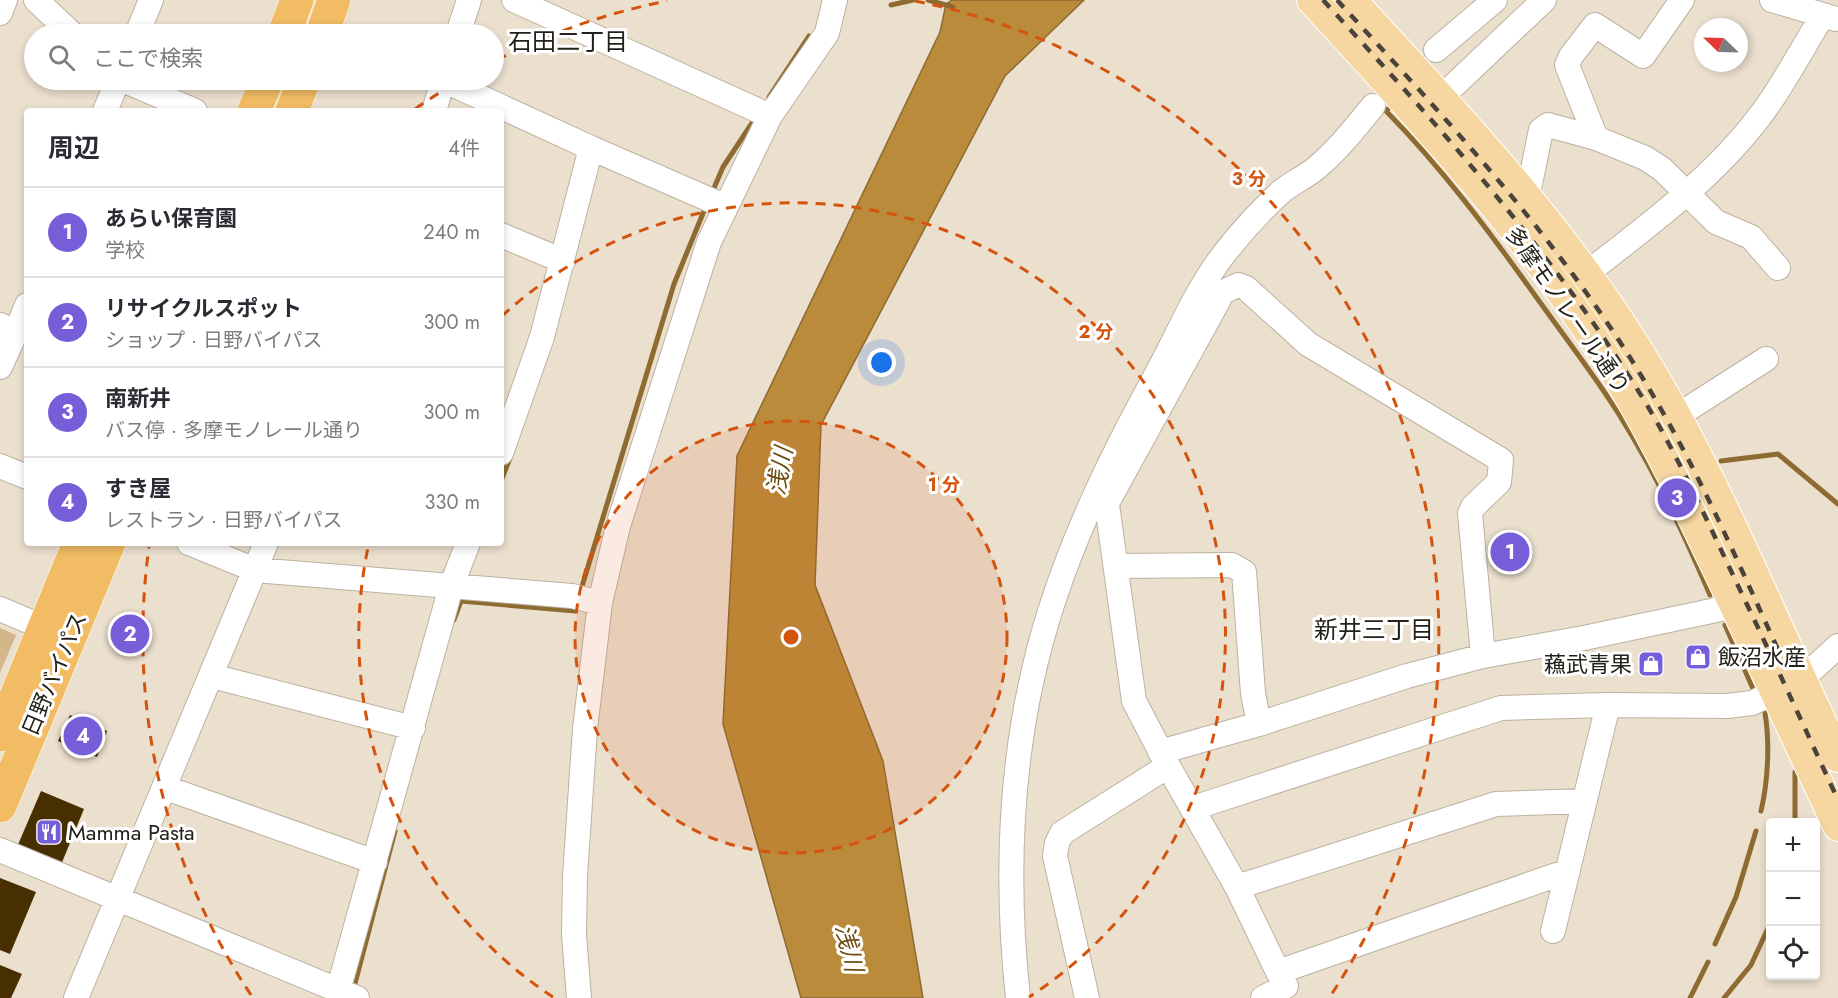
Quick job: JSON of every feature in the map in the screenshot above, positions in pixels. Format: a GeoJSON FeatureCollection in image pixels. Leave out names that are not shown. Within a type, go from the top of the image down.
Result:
{"type":"FeatureCollection","features":[{"type":"Feature","properties":{"kind":"highway"},"geometry":{"type":"LineString","coordinates":[[289,24],[297,0]]}},
{"type":"Feature","properties":{"kind":"highway"},"geometry":{"type":"LineString","coordinates":[[326,24],[334,0]]}},
{"type":"Feature","properties":{"kind":"highway"},"geometry":{"type":"LineString","coordinates":[[255,108],[263,90]]}},
{"type":"Feature","properties":{"kind":"highway"},"geometry":{"type":"LineString","coordinates":[[293,108],[300,90]]}},
{"type":"Feature","properties":{"kind":"highway","name":"日野バイパス"},"geometry":{"type":"LineString","coordinates":[[0,735],[79,546]]}},
{"type":"Feature","properties":{"kind":"highway","name":"日野バイパス"},"geometry":{"type":"LineString","coordinates":[[0,806],[107,546]]}},
{"type":"Feature","properties":{"kind":"main road","name":"多摩モノレール通り"},"geometry":{"type":"LineString","coordinates":[[1312,0],[1362,54],[1430,109],[1521,192],[1586,274],[1650,370],[1723,503],[1838,826]]}},
{"type":"Feature","properties":{"kind":"main road","name":"多摩モノレール通り"},"geometry":{"type":"LineString","coordinates":[[1352,0],[1384,35],[1430,109],[1500,213],[1595,342],[1623,385],[1692,513],[1735,606],[1788,687],[1836,750]]}},
{"type":"Feature","properties":{"kind":"street"},"geometry":{"type":"LineString","coordinates":[[0,13],[5,0]]}},
{"type":"Feature","properties":{"kind":"street"},"geometry":{"type":"LineString","coordinates":[[36,0],[61,24]]}},
{"type":"Feature","properties":{"kind":"street"},"geometry":{"type":"LineString","coordinates":[[141,24],[151,0]]}},
{"type":"Feature","properties":{"kind":"street"},"geometry":{"type":"LineString","coordinates":[[461,24],[469,0]]}},
{"type":"Feature","properties":{"kind":"street"},"geometry":{"type":"LineString","coordinates":[[514,0],[762,112]]}},
{"type":"Feature","properties":{"kind":"street"},"geometry":{"type":"LineString","coordinates":[[579,998],[574,935],[575,876],[585,729],[587,599],[618,526],[692,288],[714,202],[762,112],[827,33],[836,0]]}},
{"type":"Feature","properties":{"kind":"street"},"geometry":{"type":"LineString","coordinates":[[1436,50],[1495,0]]}},
{"type":"Feature","properties":{"kind":"street"},"geometry":{"type":"LineString","coordinates":[[1430,109],[1544,0]]}},
{"type":"Feature","properties":{"kind":"street"},"geometry":{"type":"LineString","coordinates":[[1596,138],[1567,65],[1570,56],[1595,25],[1643,57],[1682,0]]}},
{"type":"Feature","properties":{"kind":"street"},"geometry":{"type":"LineString","coordinates":[[1586,274],[1689,192],[1725,156],[1770,103],[1830,18],[1772,0]]}},
{"type":"Feature","properties":{"kind":"street"},"geometry":{"type":"LineString","coordinates":[[106,108],[114,90]]}},
{"type":"Feature","properties":{"kind":"street"},"geometry":{"type":"LineString","coordinates":[[146,90],[188,108]]}},
{"type":"Feature","properties":{"kind":"street"},"geometry":{"type":"LineString","coordinates":[[435,108],[440,90]]}},
{"type":"Feature","properties":{"kind":"street"},"geometry":{"type":"LineString","coordinates":[[465,90],[504,108]]}},
{"type":"Feature","properties":{"kind":"street"},"geometry":{"type":"LineString","coordinates":[[1018,998],[1013,955],[1010,857],[1023,731],[1051,608],[1103,475],[1209,277],[1223,256],[1283,190],[1314,170],[1348,137],[1373,106]]}},
{"type":"Feature","properties":{"kind":"street"},"geometry":{"type":"LineString","coordinates":[[504,108],[714,202]]}},
{"type":"Feature","properties":{"kind":"street"},"geometry":{"type":"LineString","coordinates":[[1521,192],[1530,184],[1541,130],[1548,125],[1596,138],[1645,158],[1662,169],[1689,192],[1716,222],[1751,237],[1778,268]]}},
{"type":"Feature","properties":{"kind":"street"},"geometry":{"type":"LineString","coordinates":[[504,445],[542,337],[591,148]]}},
{"type":"Feature","properties":{"kind":"street"},"geometry":{"type":"LineString","coordinates":[[504,236],[562,261]]}},
{"type":"Feature","properties":{"kind":"street"},"geometry":{"type":"LineString","coordinates":[[1107,503],[1223,292],[1238,285],[1246,288],[1308,344],[1501,460],[1499,482],[1473,507],[1470,513],[1483,656]]}},
{"type":"Feature","properties":{"kind":"street"},"geometry":{"type":"LineString","coordinates":[[0,368],[8,328],[24,309]]}},
{"type":"Feature","properties":{"kind":"street"},"geometry":{"type":"LineString","coordinates":[[1677,416],[1766,359]]}},
{"type":"Feature","properties":{"kind":"street"},"geometry":{"type":"LineString","coordinates":[[0,466],[24,476]]}},
{"type":"Feature","properties":{"kind":"street"},"geometry":{"type":"LineString","coordinates":[[1103,475],[1134,701],[1164,759],[1237,887],[1286,986],[1263,998]]}},
{"type":"Feature","properties":{"kind":"street"},"geometry":{"type":"LineString","coordinates":[[196,546],[255,570],[587,599]]}},
{"type":"Feature","properties":{"kind":"street"},"geometry":{"type":"LineString","coordinates":[[76,998],[213,676],[265,546]]}},
{"type":"Feature","properties":{"kind":"street"},"geometry":{"type":"LineString","coordinates":[[0,850],[344,995],[375,862],[451,587],[467,546]]}},
{"type":"Feature","properties":{"kind":"street"},"geometry":{"type":"LineString","coordinates":[[1116,566],[1232,565],[1244,572],[1253,693],[1259,724]]}},
{"type":"Feature","properties":{"kind":"street"},"geometry":{"type":"LineString","coordinates":[[1087,998],[1055,856],[1057,843],[1062,833],[1164,759],[1259,724],[1407,676],[1483,656],[1584,638],[1735,606]]}},
{"type":"Feature","properties":{"kind":"street"},"geometry":{"type":"LineString","coordinates":[[0,609],[45,628]]}},
{"type":"Feature","properties":{"kind":"street"},"geometry":{"type":"LineString","coordinates":[[1193,808],[1500,708],[1608,705],[1727,706],[1752,703],[1788,687],[1838,646]]}},
{"type":"Feature","properties":{"kind":"street"},"geometry":{"type":"LineString","coordinates":[[213,676],[413,728]]}},
{"type":"Feature","properties":{"kind":"street"},"geometry":{"type":"LineString","coordinates":[[1553,931],[1608,705]]}},
{"type":"Feature","properties":{"kind":"street"},"geometry":{"type":"LineString","coordinates":[[166,788],[375,862]]}},
{"type":"Feature","properties":{"kind":"street"},"geometry":{"type":"LineString","coordinates":[[1237,887],[1496,804],[1585,801]]}},
{"type":"Feature","properties":{"kind":"street"},"geometry":{"type":"LineString","coordinates":[[1278,972],[1568,871]]}},
{"type":"Feature","properties":{"kind":"shaded area"},"geometry":{"type":"Polygon","coordinates":[[[0,628],[16,635],[0,673],[0,628]]]}},
{"type":"Feature","properties":{"kind":"water","name":"浅川"},"geometry":{"type":"Polygon","coordinates":[[[952,0],[1084,0],[1005,76],[821,425],[815,585],[883,761],[923,998],[801,998],[723,724],[737,456],[940,32],[946,4],[952,0]]]}},
{"type":"Feature","properties":{"kind":"building"},"geometry":{"type":"Polygon","coordinates":[[[70,715],[107,731],[97,757],[58,741],[70,715]]]}},
{"type":"Feature","properties":{"kind":"building","name":"Mamma Pasta"},"geometry":{"type":"Polygon","coordinates":[[[41,791],[84,809],[58,872],[14,854],[41,791]]]}},
{"type":"Feature","properties":{"kind":"building"},"geometry":{"type":"Polygon","coordinates":[[[0,878],[36,892],[10,954],[0,950],[0,878]]]}},
{"type":"Feature","properties":{"kind":"building"},"geometry":{"type":"Polygon","coordinates":[[[0,965],[22,974],[11,998],[0,998],[0,965]]]}},
{"type":"Feature","properties":{"kind":"waterway"},"geometry":{"type":"LineString","coordinates":[[891,5],[913,0]]}},
{"type":"Feature","properties":{"kind":"waterway"},"geometry":{"type":"LineString","coordinates":[[928,0],[953,7]]}},
{"type":"Feature","properties":{"kind":"waterway"},"geometry":{"type":"LineString","coordinates":[[769,97],[809,36]]}},
{"type":"Feature","properties":{"kind":"waterway"},"geometry":{"type":"LineString","coordinates":[[1389,108],[1386,111],[1426,154],[1482,223],[1619,414],[1662,490],[1710,595]]}},
{"type":"Feature","properties":{"kind":"waterway"},"geometry":{"type":"LineString","coordinates":[[711,195],[723,167],[756,117]]}},
{"type":"Feature","properties":{"kind":"waterway"},"geometry":{"type":"LineString","coordinates":[[580,593],[674,284],[706,206]]}},
{"type":"Feature","properties":{"kind":"waterway"},"geometry":{"type":"LineString","coordinates":[[1721,461],[1778,454],[1838,504]]}},
{"type":"Feature","properties":{"kind":"waterway"},"geometry":{"type":"LineString","coordinates":[[504,473],[510,458]]}},
{"type":"Feature","properties":{"kind":"waterway"},"geometry":{"type":"LineString","coordinates":[[454,620],[461,601],[575,611],[576,605]]}},
{"type":"Feature","properties":{"kind":"waterway"},"geometry":{"type":"LineString","coordinates":[[1725,625],[1754,691]]}},
{"type":"Feature","properties":{"kind":"waterway"},"geometry":{"type":"LineString","coordinates":[[1761,811],[1768,762],[1765,713]]}},
{"type":"Feature","properties":{"kind":"waterway"},"geometry":{"type":"LineString","coordinates":[[1795,772],[1795,818]]}},
{"type":"Feature","properties":{"kind":"waterway"},"geometry":{"type":"LineString","coordinates":[[353,991],[395,831]]}},
{"type":"Feature","properties":{"kind":"waterway"},"geometry":{"type":"LineString","coordinates":[[1715,944],[1736,897],[1756,831]]}},
{"type":"Feature","properties":{"kind":"waterway"},"geometry":{"type":"LineString","coordinates":[[1724,998],[1751,965],[1769,926]]}},
{"type":"Feature","properties":{"kind":"waterway"},"geometry":{"type":"LineString","coordinates":[[1690,998],[1708,962]]}},
{"type":"Feature","properties":{"kind":"railway"},"geometry":{"type":"LineString","coordinates":[[1323,0],[1486,183],[1562,279],[1632,381],[1673,451],[1838,800]]}},
{"type":"Feature","properties":{"kind":"railway"},"geometry":{"type":"LineString","coordinates":[[1337,0],[1499,181],[1574,276],[1609,326],[1662,410],[1680,444],[1715,513],[1780,654]]}},
{"type":"Feature","properties":{"kind":"place","name":"南新井"},"geometry":{"type":"Point","coordinates":[1677,498]}},
{"type":"Feature","properties":{"kind":"place","name":"あらい保育園"},"geometry":{"type":"Point","coordinates":[1510,552]}},
{"type":"Feature","properties":{"kind":"place","name":"リサイクルスポット"},"geometry":{"type":"Point","coordinates":[130,634]}},
{"type":"Feature","properties":{"kind":"place","name":"飯沼水産"},"geometry":{"type":"Point","coordinates":[1698,657]}},
{"type":"Feature","properties":{"kind":"place","name":"蘓武青果"},"geometry":{"type":"Point","coordinates":[1651,664]}},
{"type":"Feature","properties":{"kind":"place","name":"すき屋"},"geometry":{"type":"Point","coordinates":[83,736]}},
{"type":"Feature","properties":{"kind":"place","name":"Mamma Pasta"},"geometry":{"type":"Point","coordinates":[49,832]}},
{"type":"Feature","properties":{"kind":"district","name":"石田二丁目"},"geometry":{"type":"Point","coordinates":[568,42]}},
{"type":"Feature","properties":{"kind":"district","name":"新井三丁目"},"geometry":{"type":"Point","coordinates":[1374,630]}}]}
